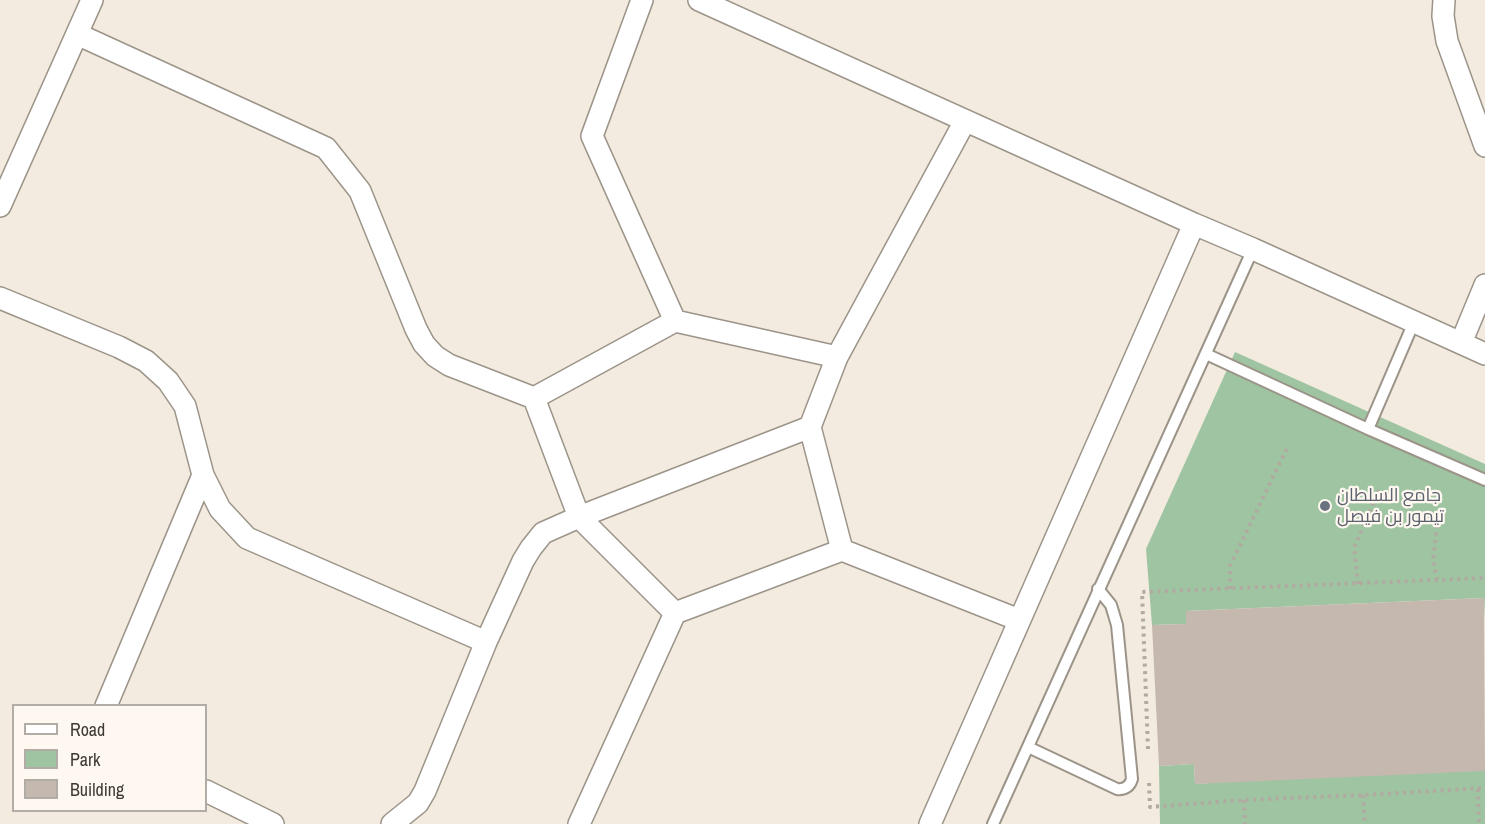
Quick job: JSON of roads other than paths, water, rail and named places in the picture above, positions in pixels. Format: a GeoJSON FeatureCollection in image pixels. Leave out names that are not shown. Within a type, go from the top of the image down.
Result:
{"type":"FeatureCollection","features":[{"type":"Feature","properties":{"kind":"street"},"geometry":{"type":"LineString","coordinates":[[0,206],[93,0]]}},
{"type":"Feature","properties":{"kind":"street"},"geometry":{"type":"LineString","coordinates":[[642,0],[592,136],[675,321]]}},
{"type":"Feature","properties":{"kind":"street"},"geometry":{"type":"LineString","coordinates":[[699,0],[1485,354]]}},
{"type":"Feature","properties":{"kind":"street"},"geometry":{"type":"LineString","coordinates":[[1444,0],[1443,16],[1447,41],[1485,146]]}},
{"type":"Feature","properties":{"kind":"street"},"geometry":{"type":"LineString","coordinates":[[77,34],[327,148],[360,191],[423,344],[449,365],[534,398],[579,517],[675,614]]}},
{"type":"Feature","properties":{"kind":"street"},"geometry":{"type":"LineString","coordinates":[[842,550],[810,427],[837,357],[965,121]]}},
{"type":"Feature","properties":{"kind":"street"},"geometry":{"type":"LineString","coordinates":[[930,824],[1194,224]]}},
{"type":"Feature","properties":{"kind":"street"},"geometry":{"type":"LineString","coordinates":[[1461,343],[1485,285]]}},
{"type":"Feature","properties":{"kind":"street"},"geometry":{"type":"LineString","coordinates":[[0,298],[119,347],[146,361],[168,381],[185,406],[203,475],[220,509],[247,538],[486,642]]}},
{"type":"Feature","properties":{"kind":"street"},"geometry":{"type":"LineString","coordinates":[[534,398],[675,321],[837,357]]}},
{"type":"Feature","properties":{"kind":"street"},"geometry":{"type":"LineString","coordinates":[[392,824],[418,803],[425,791],[486,642],[523,561],[543,533],[810,427]]}},
{"type":"Feature","properties":{"kind":"street"},"geometry":{"type":"LineString","coordinates":[[106,704],[203,475]]}},
{"type":"Feature","properties":{"kind":"street"},"geometry":{"type":"LineString","coordinates":[[579,824],[675,614],[842,550],[1019,620]]}},
{"type":"Feature","properties":{"kind":"street"},"geometry":{"type":"LineString","coordinates":[[207,791],[273,824]]}},
{"type":"Feature","properties":{"kind":"lane"},"geometry":{"type":"LineString","coordinates":[[993,824],[1253,249]]}},
{"type":"Feature","properties":{"kind":"lane"},"geometry":{"type":"LineString","coordinates":[[1368,429],[1414,322]]}},
{"type":"Feature","properties":{"kind":"lane"},"geometry":{"type":"LineString","coordinates":[[1206,354],[1485,480]]}},
{"type":"Feature","properties":{"kind":"lane"},"geometry":{"type":"LineString","coordinates":[[1028,747],[1117,789],[1125,788],[1131,783],[1117,625],[1111,605],[1098,589]]}},
{"type":"Feature","properties":{"kind":"place","name":"جامع السلطان تيمور بن فيصل"},"geometry":{"type":"Point","coordinates":[1325,506]}}]}
